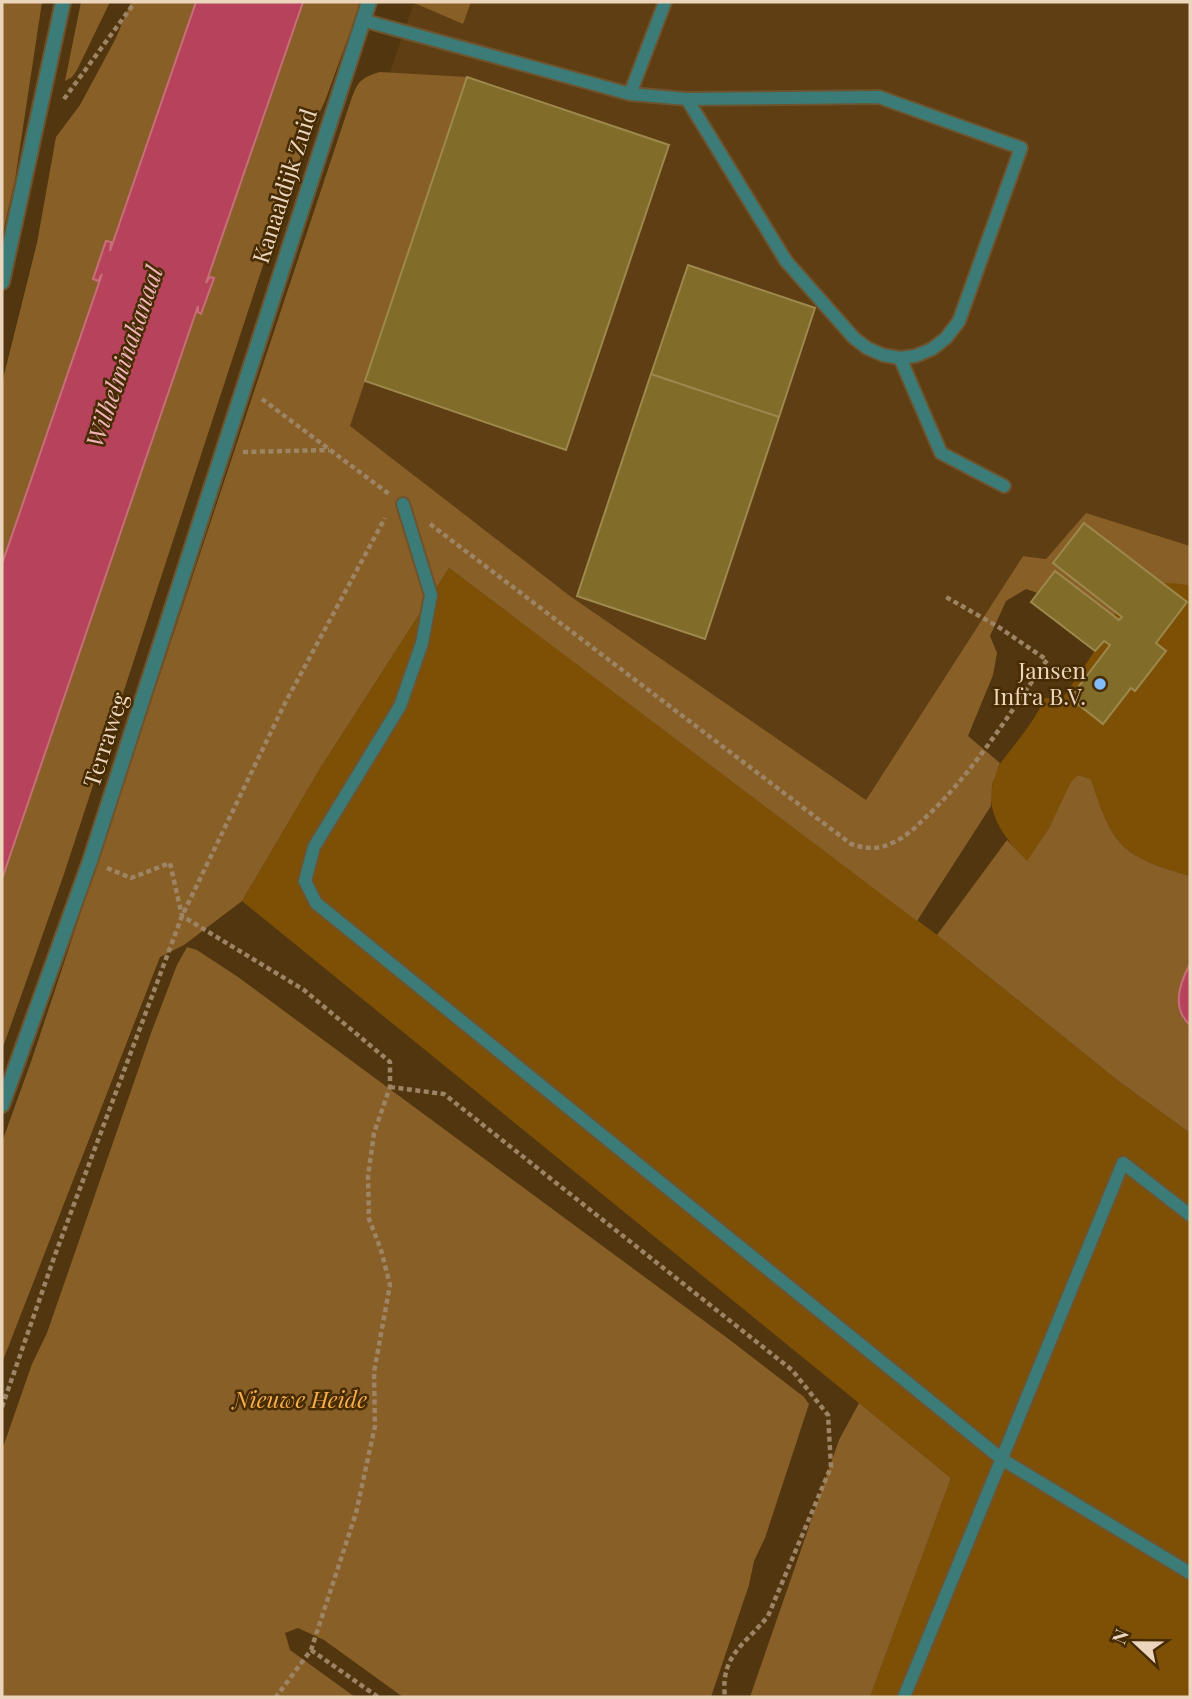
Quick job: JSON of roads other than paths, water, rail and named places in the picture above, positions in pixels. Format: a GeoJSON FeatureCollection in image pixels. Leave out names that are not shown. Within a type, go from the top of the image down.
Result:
{"type":"FeatureCollection","features":[{"type":"Feature","properties":{"kind":"street"},"geometry":{"type":"LineString","coordinates":[[2,282],[63,2]]}},
{"type":"Feature","properties":{"kind":"street","name":"Kanaaldijk Zuid"},"geometry":{"type":"LineString","coordinates":[[244,386],[369,2]]}},
{"type":"Feature","properties":{"kind":"street","name":"Terraweg"},"geometry":{"type":"LineString","coordinates":[[2,1105],[90,862],[244,386]]}},
{"type":"Feature","properties":{"kind":"lane"},"geometry":{"type":"LineString","coordinates":[[631,94],[665,2]]}},
{"type":"Feature","properties":{"kind":"lane"},"geometry":{"type":"LineString","coordinates":[[362,20],[631,94],[687,99],[879,97],[1021,148],[959,321],[946,338],[932,349],[915,356],[900,358],[867,348],[854,338],[786,261],[687,99]]}},
{"type":"Feature","properties":{"kind":"lane"},"geometry":{"type":"LineString","coordinates":[[900,358],[941,453],[1004,485]]}},
{"type":"Feature","properties":{"kind":"lane"},"geometry":{"type":"LineString","coordinates":[[400,502],[431,595],[422,643],[400,706],[314,847],[305,881],[316,903],[1003,1460],[1190,1573]]}},
{"type":"Feature","properties":{"kind":"lane"},"geometry":{"type":"LineString","coordinates":[[904,1697],[1123,1163],[1190,1215]]}},
{"type":"Feature","properties":{"kind":"water","name":"Wilhelminakanaal"},"geometry":{"type":"Polygon","coordinates":[[[196,2],[303,2],[206,283],[210,277],[214,278],[201,314],[198,312],[198,306],[2,879],[2,564],[102,274],[98,281],[93,279],[106,241],[111,242],[110,251],[196,2]]]}},
{"type":"Feature","properties":{"kind":"water"},"geometry":{"type":"Polygon","coordinates":[[[1190,964],[1190,1025],[1180,1011],[1179,996],[1190,964]]]}},
{"type":"Feature","properties":{"kind":"place","name":"Jansen Infra B.V."},"geometry":{"type":"Point","coordinates":[1100,684]}},
{"type":"Feature","properties":{"kind":"park label","name":"Nieuwe Heide"},"geometry":{"type":"Point","coordinates":[300,1400]}}]}
